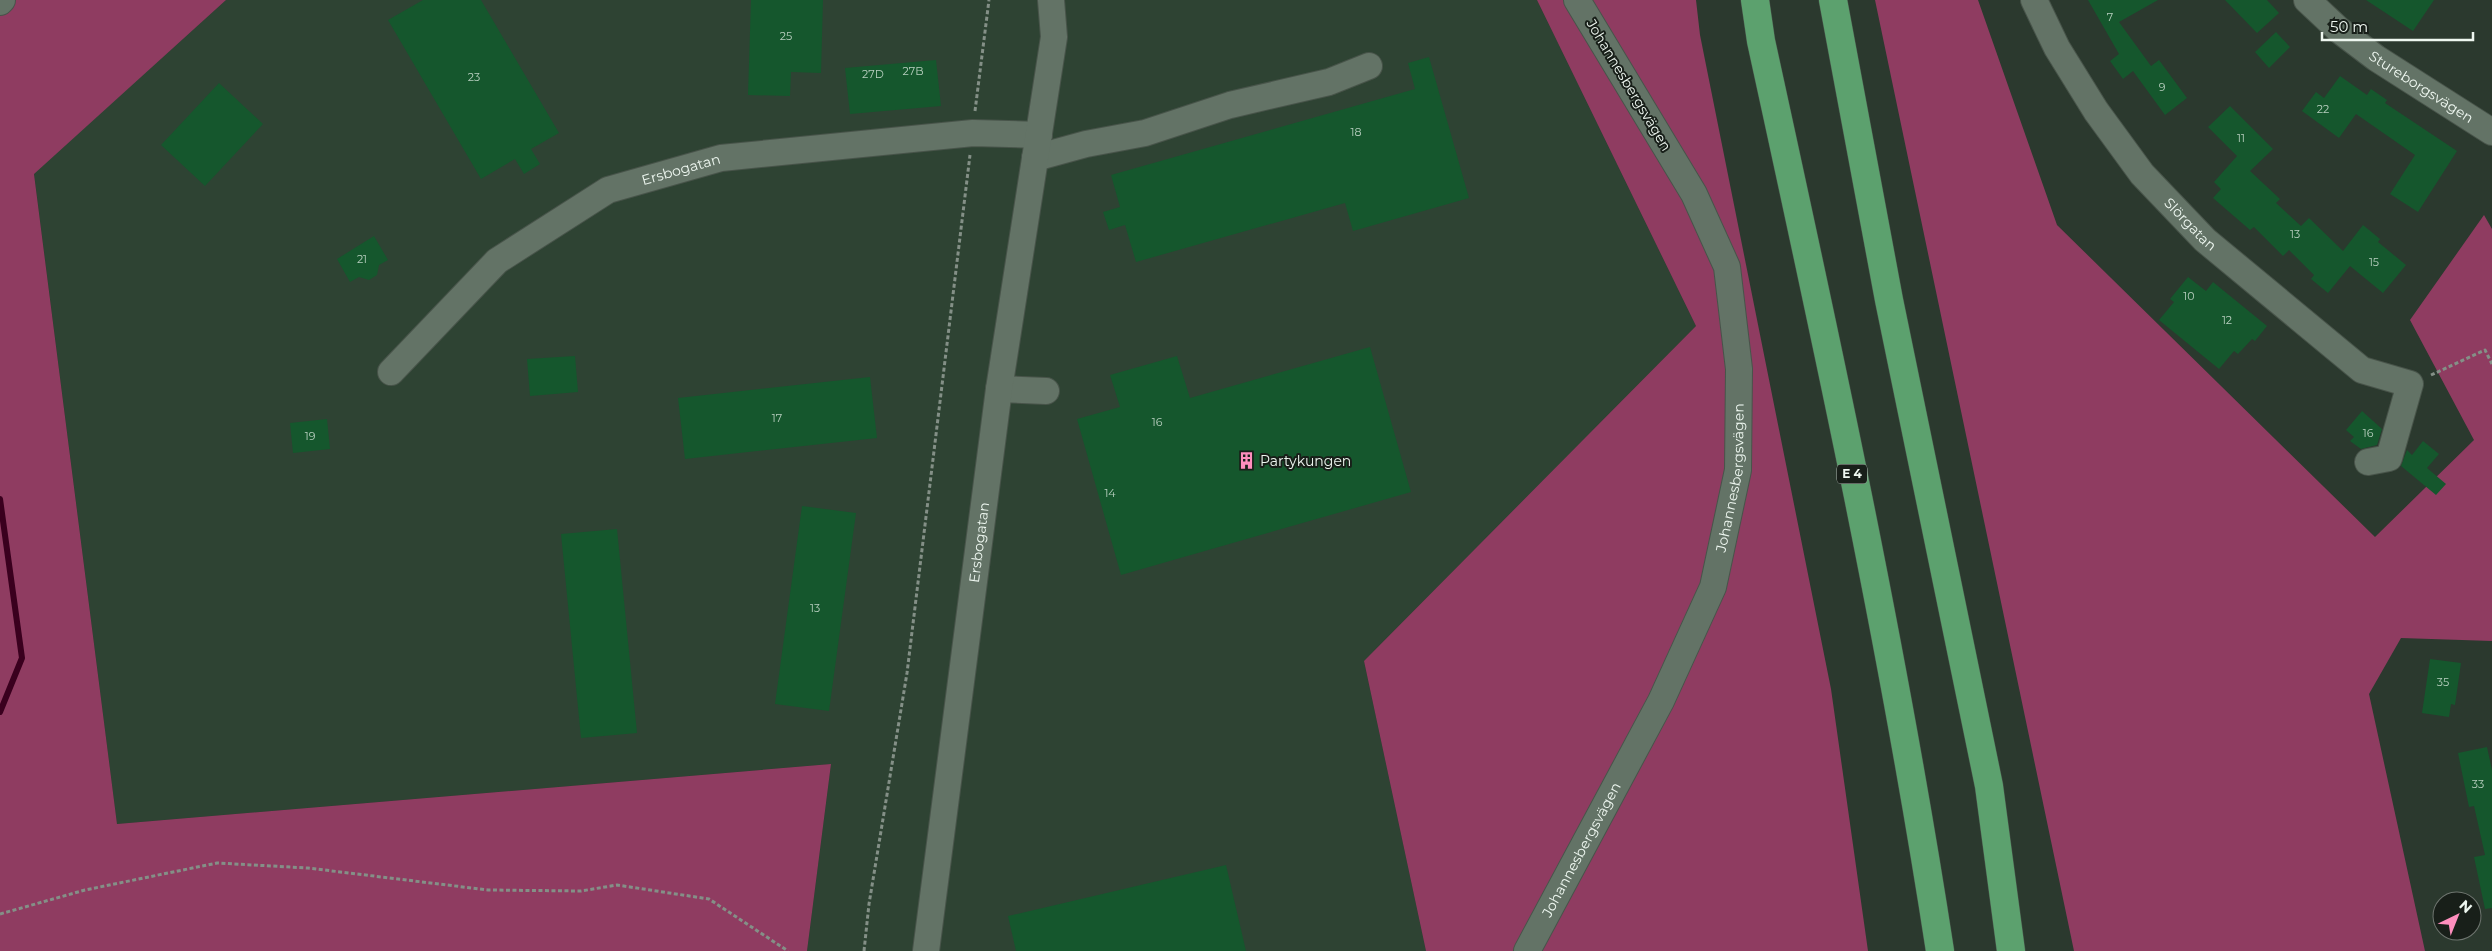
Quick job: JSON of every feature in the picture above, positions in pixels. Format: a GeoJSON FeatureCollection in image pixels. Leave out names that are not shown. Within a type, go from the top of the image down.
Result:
{"type":"FeatureCollection","features":[{"type":"Feature","properties":{"kind":"highway","name":"E 4"},"geometry":{"type":"LineString","coordinates":[[1755,0],[1760,41],[1822,322],[1912,779],[1940,951]]}},
{"type":"Feature","properties":{"kind":"highway"},"geometry":{"type":"LineString","coordinates":[[1833,0],[1889,300],[1989,786],[2031,951]]}},
{"type":"Feature","properties":{"kind":"highway"},"geometry":{"type":"LineString","coordinates":[[1989,786],[2011,951]]}},
{"type":"Feature","properties":{"kind":"street","name":"Ersbogatan"},"geometry":{"type":"LineString","coordinates":[[926,951],[999,389],[1054,38],[1051,0]]}},
{"type":"Feature","properties":{"kind":"street","name":"Johannesbergsvägen"},"geometry":{"type":"LineString","coordinates":[[1527,951],[1661,701],[1713,586],[1738,470],[1739,369],[1727,266],[1694,194],[1577,0]]}},
{"type":"Feature","properties":{"kind":"street","name":"Slörgatan"},"geometry":{"type":"LineString","coordinates":[[2034,0],[2057,48],[2096,111],[2142,174],[2205,240],[2362,370],[2410,384]]}},
{"type":"Feature","properties":{"kind":"street","name":"Stureborgsvägen"},"geometry":{"type":"LineString","coordinates":[[2307,0],[2340,30],[2376,58],[2492,132]]}},
{"type":"Feature","properties":{"kind":"street"},"geometry":{"type":"LineString","coordinates":[[1037,147],[1086,144],[1145,133],[1230,105],[1329,82],[1369,66]]}},
{"type":"Feature","properties":{"kind":"street","name":"Ersbogatan"},"geometry":{"type":"LineString","coordinates":[[392,372],[497,261],[608,190],[721,158],[973,133],[1037,147]]}},
{"type":"Feature","properties":{"kind":"street"},"geometry":{"type":"LineString","coordinates":[[2368,462],[2389,458],[2410,384]]}},
{"type":"Feature","properties":{"kind":"street"},"geometry":{"type":"LineString","coordinates":[[999,389],[1046,391]]}},
{"type":"Feature","properties":{"kind":"path"},"geometry":{"type":"LineString","coordinates":[[864,951],[869,904],[908,673],[989,0]]}},
{"type":"Feature","properties":{"kind":"path"},"geometry":{"type":"LineString","coordinates":[[2410,384],[2485,350],[2492,364]]}},
{"type":"Feature","properties":{"kind":"path"},"geometry":{"type":"LineString","coordinates":[[0,914],[85,890],[217,863],[308,868],[488,890],[581,891],[617,884],[709,899],[788,951]]}},
{"type":"Feature","properties":{"kind":"shaded area"},"geometry":{"type":"Polygon","coordinates":[[[0,0],[226,0],[34,174],[117,824],[831,764],[807,951],[0,951],[0,0]]]}},
{"type":"Feature","properties":{"kind":"shaded area"},"geometry":{"type":"Polygon","coordinates":[[[226,0],[1537,0],[1696,326],[1364,661],[1426,951],[807,951],[831,764],[117,824],[34,173],[226,0]]]}},
{"type":"Feature","properties":{"kind":"shaded area"},"geometry":{"type":"Polygon","coordinates":[[[1537,0],[1696,0],[1700,35],[1831,689],[1868,951],[1426,951],[1364,661],[1696,326],[1537,0]]]}},
{"type":"Feature","properties":{"kind":"shaded area"},"geometry":{"type":"Polygon","coordinates":[[[1875,0],[1978,0],[2057,225],[2375,537],[2474,440],[2410,320],[2484,215],[2492,229],[2492,641],[2401,638],[2369,694],[2425,951],[2074,951],[1875,0]]]}},
{"type":"Feature","properties":{"kind":"building"},"geometry":{"type":"Polygon","coordinates":[[[423,0],[481,0],[559,133],[531,149],[540,164],[524,174],[515,159],[481,179],[388,20],[423,0]]]}},
{"type":"Feature","properties":{"kind":"building"},"geometry":{"type":"Polygon","coordinates":[[[751,0],[823,0],[821,73],[791,72],[790,96],[748,95],[751,0]]]}},
{"type":"Feature","properties":{"kind":"building"},"geometry":{"type":"Polygon","coordinates":[[[2088,0],[2158,0],[2119,22],[2151,66],[2159,60],[2187,98],[2165,115],[2133,71],[2123,79],[2110,61],[2119,54],[2088,0]]]}},
{"type":"Feature","properties":{"kind":"building"},"geometry":{"type":"Polygon","coordinates":[[[2225,0],[2267,0],[2279,13],[2257,33],[2225,0]]]}},
{"type":"Feature","properties":{"kind":"building"},"geometry":{"type":"Polygon","coordinates":[[[2366,0],[2434,0],[2413,31],[2366,0]]]}},
{"type":"Feature","properties":{"kind":"building"},"geometry":{"type":"Polygon","coordinates":[[[2276,32],[2290,47],[2269,68],[2255,52],[2276,32]]]}},
{"type":"Feature","properties":{"kind":"building"},"geometry":{"type":"Polygon","coordinates":[[[1429,57],[1469,198],[1353,231],[1345,203],[1136,262],[1125,225],[1109,230],[1103,212],[1120,207],[1111,175],[1415,89],[1408,63],[1429,57]]]}},
{"type":"Feature","properties":{"kind":"building"},"geometry":{"type":"Polygon","coordinates":[[[936,60],[941,106],[850,114],[845,68],[936,60]]]}},
{"type":"Feature","properties":{"kind":"building"},"geometry":{"type":"Polygon","coordinates":[[[2340,76],[2367,95],[2371,89],[2387,100],[2385,103],[2457,151],[2418,212],[2390,194],[2415,155],[2356,114],[2339,138],[2302,111],[2316,92],[2324,98],[2340,76]]]}},
{"type":"Feature","properties":{"kind":"building"},"geometry":{"type":"Polygon","coordinates":[[[219,83],[263,124],[205,186],[161,145],[219,83]]]}},
{"type":"Feature","properties":{"kind":"building"},"geometry":{"type":"Polygon","coordinates":[[[2230,106],[2273,149],[2250,171],[2280,199],[2276,203],[2301,226],[2309,218],[2343,251],[2363,225],[2380,239],[2378,242],[2406,265],[2383,293],[2350,266],[2328,293],[2311,279],[2314,275],[2289,250],[2283,256],[2254,227],[2250,230],[2213,198],[2221,189],[2214,182],[2237,156],[2208,127],[2230,106]]]}},
{"type":"Feature","properties":{"kind":"building"},"geometry":{"type":"Polygon","coordinates":[[[374,236],[388,260],[379,265],[377,275],[369,280],[359,277],[350,282],[337,259],[374,236]]]}},
{"type":"Feature","properties":{"kind":"building"},"geometry":{"type":"Polygon","coordinates":[[[2188,277],[2206,291],[2213,282],[2267,326],[2255,341],[2252,339],[2238,354],[2234,351],[2219,369],[2159,320],[2174,302],[2170,299],[2188,277]]]}},
{"type":"Feature","properties":{"kind":"building","name":"Partykungen"},"geometry":{"type":"Polygon","coordinates":[[[1370,347],[1411,492],[1121,575],[1077,419],[1120,407],[1110,375],[1177,356],[1190,398],[1370,347]]]}},
{"type":"Feature","properties":{"kind":"building"},"geometry":{"type":"Polygon","coordinates":[[[575,356],[578,392],[530,396],[527,359],[575,356]]]}},
{"type":"Feature","properties":{"kind":"building"},"geometry":{"type":"Polygon","coordinates":[[[870,377],[877,438],[685,459],[678,398],[870,377]]]}},
{"type":"Feature","properties":{"kind":"building"},"geometry":{"type":"Polygon","coordinates":[[[2362,411],[2382,429],[2377,445],[2361,449],[2350,441],[2354,437],[2346,430],[2362,411]]]}},
{"type":"Feature","properties":{"kind":"building"},"geometry":{"type":"Polygon","coordinates":[[[327,419],[330,449],[293,453],[290,423],[327,419]]]}},
{"type":"Feature","properties":{"kind":"building"},"geometry":{"type":"Polygon","coordinates":[[[2423,441],[2439,454],[2427,468],[2446,484],[2436,495],[2401,466],[2407,450],[2412,455],[2423,441]]]}},
{"type":"Feature","properties":{"kind":"building"},"geometry":{"type":"Polygon","coordinates":[[[802,506],[856,513],[829,711],[775,704],[802,506]]]}},
{"type":"Feature","properties":{"kind":"building"},"geometry":{"type":"Polygon","coordinates":[[[617,529],[637,733],[581,738],[561,534],[617,529]]]}},
{"type":"Feature","properties":{"kind":"building"},"geometry":{"type":"Polygon","coordinates":[[[2430,659],[2461,663],[2455,705],[2451,704],[2449,717],[2422,713],[2430,659]]]}},
{"type":"Feature","properties":{"kind":"building"},"geometry":{"type":"Polygon","coordinates":[[[2487,747],[2492,770],[2492,908],[2485,909],[2474,857],[2485,855],[2474,806],[2469,807],[2458,753],[2487,747]]]}},
{"type":"Feature","properties":{"kind":"building"},"geometry":{"type":"Polygon","coordinates":[[[1226,865],[1246,951],[1016,951],[1008,916],[1226,865]]]}},
{"type":"Feature","properties":{"kind":"waterway"},"geometry":{"type":"LineString","coordinates":[[0,499],[22,658],[0,712]]}},
{"type":"Feature","properties":{"kind":"place","name":"Partykungen"},"geometry":{"type":"Point","coordinates":[1246,461]}}]}
